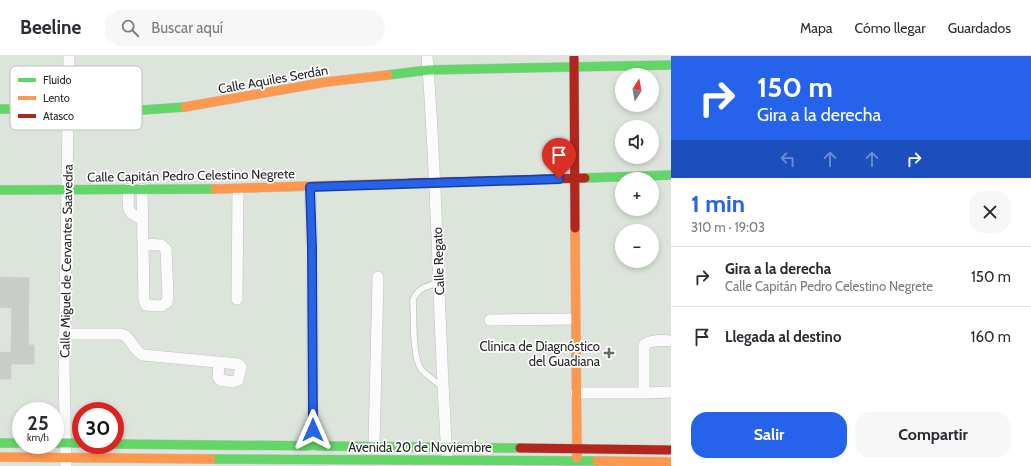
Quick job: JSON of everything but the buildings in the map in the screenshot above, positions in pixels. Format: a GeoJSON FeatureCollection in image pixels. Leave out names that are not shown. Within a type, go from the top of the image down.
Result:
{"type":"FeatureCollection","features":[{"type":"Feature","properties":{"kind":"street","name":"Calle Miguel de Cervantes Saavedra"},"geometry":{"type":"LineString","coordinates":[[69,56],[69,66]]}},
{"type":"Feature","properties":{"kind":"street","name":"Calle Regato"},"geometry":{"type":"LineString","coordinates":[[427,56],[432,111],[438,283],[448,463]]}},
{"type":"Feature","properties":{"kind":"street"},"geometry":{"type":"LineString","coordinates":[[574,56],[577,463]]}},
{"type":"Feature","properties":{"kind":"street","name":"Calle Aquiles Serdán"},"geometry":{"type":"LineString","coordinates":[[142,110],[179,108],[355,78],[428,70],[574,67],[642,63],[671,65]]}},
{"type":"Feature","properties":{"kind":"street","name":"Calle Aquiles Serdán"},"geometry":{"type":"LineString","coordinates":[[0,109],[10,109]]}},
{"type":"Feature","properties":{"kind":"street","name":"Calle Miguel de Cervantes Saavedra"},"geometry":{"type":"LineString","coordinates":[[62,402],[65,334],[68,130]]}},
{"type":"Feature","properties":{"kind":"street","name":"Calle Capitán Pedro Celestino Negrete"},"geometry":{"type":"LineString","coordinates":[[0,190],[310,187],[671,175]]}},
{"type":"Feature","properties":{"kind":"street"},"geometry":{"type":"LineString","coordinates":[[310,187],[312,248],[313,446]]}},
{"type":"Feature","properties":{"kind":"street"},"geometry":{"type":"LineString","coordinates":[[237,299],[238,188]]}},
{"type":"Feature","properties":{"kind":"street"},"geometry":{"type":"LineString","coordinates":[[129,189],[129,210],[133,216],[142,219]]}},
{"type":"Feature","properties":{"kind":"street"},"geometry":{"type":"LineString","coordinates":[[142,189],[144,300],[146,305],[162,306],[167,302],[168,296],[166,249],[161,246],[143,244]]}},
{"type":"Feature","properties":{"kind":"street"},"geometry":{"type":"LineString","coordinates":[[374,446],[378,277]]}},
{"type":"Feature","properties":{"kind":"street"},"geometry":{"type":"LineString","coordinates":[[490,320],[575,319]]}},
{"type":"Feature","properties":{"kind":"street"},"geometry":{"type":"LineString","coordinates":[[65,334],[125,335],[129,338],[135,350],[143,355],[219,363]]}},
{"type":"Feature","properties":{"kind":"street"},"geometry":{"type":"LineString","coordinates":[[644,393],[644,345],[650,342],[671,341]]}},
{"type":"Feature","properties":{"kind":"street"},"geometry":{"type":"LineString","coordinates":[[576,393],[671,392]]}},
{"type":"Feature","properties":{"kind":"street"},"geometry":{"type":"LineString","coordinates":[[0,443],[12,443]]}},
{"type":"Feature","properties":{"kind":"street","name":"Avenida 20 de Noviembre"},"geometry":{"type":"LineString","coordinates":[[124,444],[671,450]]}},
{"type":"Feature","properties":{"kind":"street","name":"Avenida 20 de Noviembre"},"geometry":{"type":"LineString","coordinates":[[0,457],[66,462],[671,462]]}},
{"type":"Feature","properties":{"kind":"lane"},"geometry":{"type":"LineString","coordinates":[[438,283],[418,291],[413,300],[416,354],[420,368],[443,387]]}},
{"type":"Feature","properties":{"kind":"traffic: fast"},"geometry":{"type":"LineString","coordinates":[[388,75],[428,70],[671,65]]}},
{"type":"Feature","properties":{"kind":"traffic: fast"},"geometry":{"type":"LineString","coordinates":[[142,110],[185,107]]}},
{"type":"Feature","properties":{"kind":"traffic: fast"},"geometry":{"type":"LineString","coordinates":[[0,109],[10,109]]}},
{"type":"Feature","properties":{"kind":"traffic: fast"},"geometry":{"type":"LineString","coordinates":[[585,178],[671,175]]}},
{"type":"Feature","properties":{"kind":"traffic: fast"},"geometry":{"type":"LineString","coordinates":[[0,190],[215,189]]}},
{"type":"Feature","properties":{"kind":"traffic: fast"},"geometry":{"type":"LineString","coordinates":[[0,443],[12,443]]}},
{"type":"Feature","properties":{"kind":"traffic: fast"},"geometry":{"type":"LineString","coordinates":[[64,443],[72,443]]}},
{"type":"Feature","properties":{"kind":"traffic: fast"},"geometry":{"type":"LineString","coordinates":[[124,444],[520,448]]}},
{"type":"Feature","properties":{"kind":"traffic: fast"},"geometry":{"type":"LineString","coordinates":[[211,459],[597,461]]}},
{"type":"Feature","properties":{"kind":"traffic: slow"},"geometry":{"type":"LineString","coordinates":[[185,107],[326,82],[388,75]]}},
{"type":"Feature","properties":{"kind":"traffic: slow"},"geometry":{"type":"LineString","coordinates":[[215,189],[409,183]]}},
{"type":"Feature","properties":{"kind":"traffic: slow"},"geometry":{"type":"LineString","coordinates":[[575,228],[577,458]]}},
{"type":"Feature","properties":{"kind":"traffic: slow"},"geometry":{"type":"LineString","coordinates":[[0,457],[211,459]]}},
{"type":"Feature","properties":{"kind":"traffic: slow"},"geometry":{"type":"LineString","coordinates":[[597,461],[671,462]]}},
{"type":"Feature","properties":{"kind":"traffic: jam"},"geometry":{"type":"LineString","coordinates":[[574,58],[575,228]]}},
{"type":"Feature","properties":{"kind":"traffic: jam"},"geometry":{"type":"LineString","coordinates":[[409,183],[585,178]]}},
{"type":"Feature","properties":{"kind":"traffic: jam"},"geometry":{"type":"LineString","coordinates":[[520,448],[671,450]]}},
{"type":"Feature","properties":{"kind":"place","name":"Clínica de Diagnóstico del Guadiana"},"geometry":{"type":"Point","coordinates":[609,353]}},
{"type":"Feature","properties":{"kind":"route"},"geometry":{"type":"LineString","coordinates":[[313,430],[312,248],[310,187],[559,179]]}}]}
